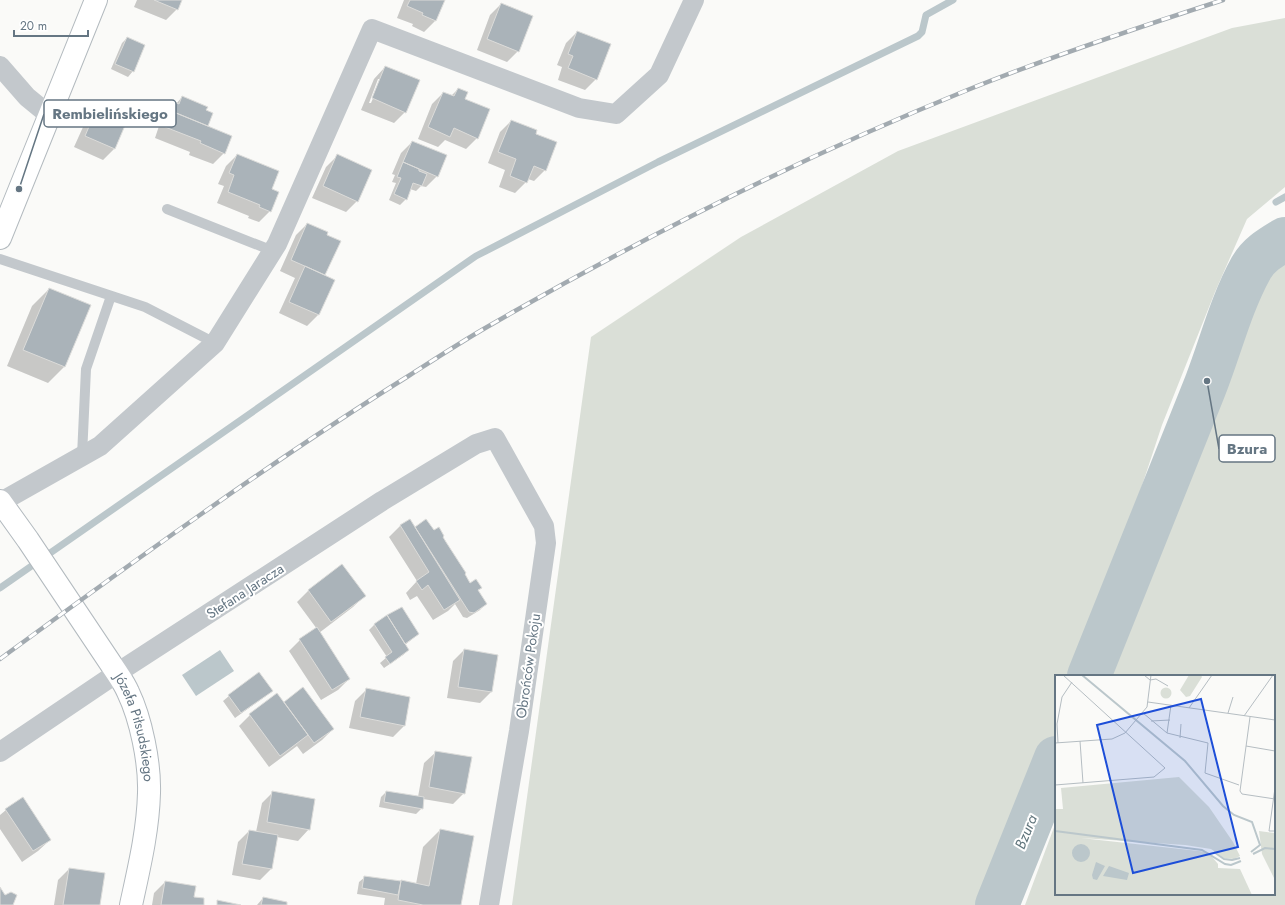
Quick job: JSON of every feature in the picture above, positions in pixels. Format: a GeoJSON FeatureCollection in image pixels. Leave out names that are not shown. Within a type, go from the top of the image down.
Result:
{"type":"FeatureCollection","features":[{"type":"Feature","properties":{"kind":"street"},"geometry":{"type":"LineString","coordinates":[[0,238],[96,0]]}},
{"type":"Feature","properties":{"kind":"street"},"geometry":{"type":"LineString","coordinates":[[0,502],[100,446],[215,343],[277,244],[372,29],[578,108],[616,114],[659,76],[694,0]]}},
{"type":"Feature","properties":{"kind":"street"},"geometry":{"type":"LineString","coordinates":[[0,66],[26,97],[49,115]]}},
{"type":"Feature","properties":{"kind":"street","name":"Stefana Jaracza"},"geometry":{"type":"LineString","coordinates":[[0,752],[117,673],[382,501],[476,444],[495,438]]}},
{"type":"Feature","properties":{"kind":"street","name":"Obrońców Pokoju"},"geometry":{"type":"LineString","coordinates":[[489,905],[519,731],[546,543],[544,526],[495,438]]}},
{"type":"Feature","properties":{"kind":"street","name":"Józefa Piłsudskiego"},"geometry":{"type":"LineString","coordinates":[[0,502],[28,540],[117,673],[128,692],[137,716],[144,745],[149,792],[146,828],[132,905]]}},
{"type":"Feature","properties":{"kind":"lane"},"geometry":{"type":"LineString","coordinates":[[167,209],[273,251]]}},
{"type":"Feature","properties":{"kind":"lane"},"geometry":{"type":"LineString","coordinates":[[0,259],[145,307],[215,343]]}},
{"type":"Feature","properties":{"kind":"lane"},"geometry":{"type":"LineString","coordinates":[[82,456],[86,369],[111,296]]}},
{"type":"Feature","properties":{"kind":"shaded area"},"geometry":{"type":"Polygon","coordinates":[[[1285,18],[1285,187],[1247,219],[1215,292],[1162,425],[1079,675],[1055,675],[1055,750],[1004,905],[512,905],[591,337],[741,237],[898,151],[1232,28],[1285,18]]]}},
{"type":"Feature","properties":{"kind":"shaded area"},"geometry":{"type":"Polygon","coordinates":[[[1285,246],[1285,905],[1025,905],[1055,825],[1055,895],[1275,895],[1275,675],[1111,675],[1269,255],[1285,246]]]}},
{"type":"Feature","properties":{"kind":"shaded area"},"geometry":{"type":"Polygon","coordinates":[[[220,650],[234,671],[196,696],[182,675],[220,650]]]}},
{"type":"Feature","properties":{"kind":"building"},"geometry":{"type":"Polygon","coordinates":[[[154,0],[182,0],[178,10],[154,0]]]}},
{"type":"Feature","properties":{"kind":"building"},"geometry":{"type":"Polygon","coordinates":[[[410,0],[445,0],[436,21],[407,6],[410,0]]]}},
{"type":"Feature","properties":{"kind":"building"},"geometry":{"type":"Polygon","coordinates":[[[501,3],[533,16],[519,52],[487,39],[501,3]]]}},
{"type":"Feature","properties":{"kind":"building"},"geometry":{"type":"Polygon","coordinates":[[[577,31],[611,44],[597,80],[568,68],[573,56],[568,54],[577,31]]]}},
{"type":"Feature","properties":{"kind":"building"},"geometry":{"type":"Polygon","coordinates":[[[127,37],[145,45],[134,72],[115,64],[127,37]]]}},
{"type":"Feature","properties":{"kind":"building"},"geometry":{"type":"Polygon","coordinates":[[[385,66],[420,80],[406,113],[372,98],[385,66]]]}},
{"type":"Feature","properties":{"kind":"building"},"geometry":{"type":"Polygon","coordinates":[[[458,88],[468,92],[465,99],[490,109],[478,139],[454,128],[450,137],[428,127],[443,92],[454,96],[458,88]]]}},
{"type":"Feature","properties":{"kind":"building"},"geometry":{"type":"Polygon","coordinates":[[[182,96],[208,107],[206,110],[213,113],[208,126],[169,110],[172,101],[179,104],[182,96]]]}},
{"type":"Feature","properties":{"kind":"building"},"geometry":{"type":"Polygon","coordinates":[[[99,103],[129,116],[115,149],[85,136],[99,103]]]}},
{"type":"Feature","properties":{"kind":"building"},"geometry":{"type":"Polygon","coordinates":[[[171,111],[232,136],[225,154],[200,143],[201,141],[165,127],[171,111]]]}},
{"type":"Feature","properties":{"kind":"building"},"geometry":{"type":"Polygon","coordinates":[[[511,120],[537,130],[536,134],[557,142],[546,171],[534,166],[527,183],[510,176],[516,159],[498,152],[511,120]]]}},
{"type":"Feature","properties":{"kind":"building"},"geometry":{"type":"Polygon","coordinates":[[[412,141],[447,155],[438,177],[403,162],[412,141]]]}},
{"type":"Feature","properties":{"kind":"building"},"geometry":{"type":"Polygon","coordinates":[[[237,154],[279,171],[272,189],[279,192],[271,212],[259,207],[260,205],[228,192],[234,175],[229,173],[237,154]]]}},
{"type":"Feature","properties":{"kind":"building"},"geometry":{"type":"Polygon","coordinates":[[[337,154],[372,170],[358,202],[323,186],[337,154]]]}},
{"type":"Feature","properties":{"kind":"building"},"geometry":{"type":"Polygon","coordinates":[[[403,162],[427,174],[422,186],[413,183],[407,200],[394,194],[401,178],[397,177],[403,162]]]}},
{"type":"Feature","properties":{"kind":"building"},"geometry":{"type":"Polygon","coordinates":[[[307,223],[328,232],[327,235],[341,241],[325,275],[291,260],[307,223]]]}},
{"type":"Feature","properties":{"kind":"building"},"geometry":{"type":"Polygon","coordinates":[[[305,266],[335,280],[319,315],[289,302],[305,266]]]}},
{"type":"Feature","properties":{"kind":"building"},"geometry":{"type":"Polygon","coordinates":[[[49,288],[91,305],[65,367],[23,350],[49,288]]]}},
{"type":"Feature","properties":{"kind":"building"},"geometry":{"type":"Polygon","coordinates":[[[410,519],[460,600],[444,610],[428,585],[422,590],[416,581],[429,572],[400,525],[410,519]]]}},
{"type":"Feature","properties":{"kind":"building"},"geometry":{"type":"Polygon","coordinates":[[[426,519],[434,530],[439,527],[444,536],[443,537],[466,573],[465,574],[470,583],[476,579],[482,588],[478,590],[487,604],[474,613],[469,612],[415,527],[426,519]]]}},
{"type":"Feature","properties":{"kind":"building"},"geometry":{"type":"Polygon","coordinates":[[[342,564],[366,596],[331,622],[308,590],[342,564]]]}},
{"type":"Feature","properties":{"kind":"building"},"geometry":{"type":"Polygon","coordinates":[[[402,607],[419,634],[405,644],[387,615],[402,607]]]}},
{"type":"Feature","properties":{"kind":"building"},"geometry":{"type":"Polygon","coordinates":[[[387,615],[409,650],[390,664],[385,657],[392,652],[374,624],[387,615]]]}},
{"type":"Feature","properties":{"kind":"building"},"geometry":{"type":"Polygon","coordinates":[[[317,627],[350,679],[332,690],[299,639],[317,627]]]}},
{"type":"Feature","properties":{"kind":"building"},"geometry":{"type":"Polygon","coordinates":[[[464,649],[498,655],[492,692],[458,687],[464,649]]]}},
{"type":"Feature","properties":{"kind":"building"},"geometry":{"type":"Polygon","coordinates":[[[259,672],[273,691],[241,713],[228,695],[259,672]]]}},
{"type":"Feature","properties":{"kind":"building"},"geometry":{"type":"Polygon","coordinates":[[[303,687],[334,729],[314,743],[284,702],[303,687]]]}},
{"type":"Feature","properties":{"kind":"building"},"geometry":{"type":"Polygon","coordinates":[[[366,688],[410,697],[405,726],[360,717],[366,688]]]}},
{"type":"Feature","properties":{"kind":"building"},"geometry":{"type":"Polygon","coordinates":[[[277,693],[308,735],[280,756],[249,714],[277,693]]]}},
{"type":"Feature","properties":{"kind":"building"},"geometry":{"type":"Polygon","coordinates":[[[435,751],[472,757],[465,794],[429,787],[435,751]]]}},
{"type":"Feature","properties":{"kind":"building"},"geometry":{"type":"Polygon","coordinates":[[[272,791],[315,799],[310,830],[267,822],[272,791]]]}},
{"type":"Feature","properties":{"kind":"building"},"geometry":{"type":"Polygon","coordinates":[[[386,791],[424,797],[423,809],[384,802],[386,791]]]}},
{"type":"Feature","properties":{"kind":"building"},"geometry":{"type":"Polygon","coordinates":[[[23,797],[51,840],[33,851],[5,809],[23,797]]]}},
{"type":"Feature","properties":{"kind":"building"},"geometry":{"type":"Polygon","coordinates":[[[440,829],[474,836],[461,905],[423,905],[398,900],[401,880],[429,886],[440,829]]]}},
{"type":"Feature","properties":{"kind":"building"},"geometry":{"type":"Polygon","coordinates":[[[249,830],[278,835],[272,869],[242,864],[249,830]]]}},
{"type":"Feature","properties":{"kind":"building"},"geometry":{"type":"Polygon","coordinates":[[[69,868],[105,873],[100,905],[63,905],[69,868]]]}},
{"type":"Feature","properties":{"kind":"building"},"geometry":{"type":"Polygon","coordinates":[[[364,876],[401,881],[398,895],[362,888],[364,876]]]}},
{"type":"Feature","properties":{"kind":"building"},"geometry":{"type":"Polygon","coordinates":[[[165,881],[196,886],[194,897],[204,898],[204,905],[161,905],[165,881]]]}},
{"type":"Feature","properties":{"kind":"building"},"geometry":{"type":"Polygon","coordinates":[[[0,887],[5,895],[11,892],[17,895],[13,905],[0,905],[0,887]]]}},
{"type":"Feature","properties":{"kind":"building"},"geometry":{"type":"Polygon","coordinates":[[[263,897],[287,902],[287,905],[261,905],[263,897]]]}},
{"type":"Feature","properties":{"kind":"building"},"geometry":{"type":"Polygon","coordinates":[[[217,900],[241,905],[217,905],[217,900]]]}},
{"type":"Feature","properties":{"kind":"waterway"},"geometry":{"type":"LineString","coordinates":[[0,588],[476,256],[658,162],[918,36],[922,32],[926,15],[953,0]]}},
{"type":"Feature","properties":{"kind":"waterway"},"geometry":{"type":"LineString","coordinates":[[1276,202],[1285,197]]}},
{"type":"Feature","properties":{"kind":"waterway","name":"Bzura"},"geometry":{"type":"LineString","coordinates":[[1089,675],[1210,374],[1237,297],[1254,263],[1266,251],[1285,239]]}},
{"type":"Feature","properties":{"kind":"waterway","name":"Bzura"},"geometry":{"type":"LineString","coordinates":[[997,905],[1055,760]]}},
{"type":"Feature","properties":{"kind":"railway"},"geometry":{"type":"LineString","coordinates":[[0,659],[151,549],[357,408],[487,327],[603,262],[722,201],[903,117],[997,78],[1125,32],[1223,0]]}},
{"type":"Feature","properties":{"kind":"place","name":"Rembielińskiego"},"geometry":{"type":"Point","coordinates":[19,189]}},
{"type":"Feature","properties":{"kind":"place","name":"Bzura"},"geometry":{"type":"Point","coordinates":[1207,381]}}]}
